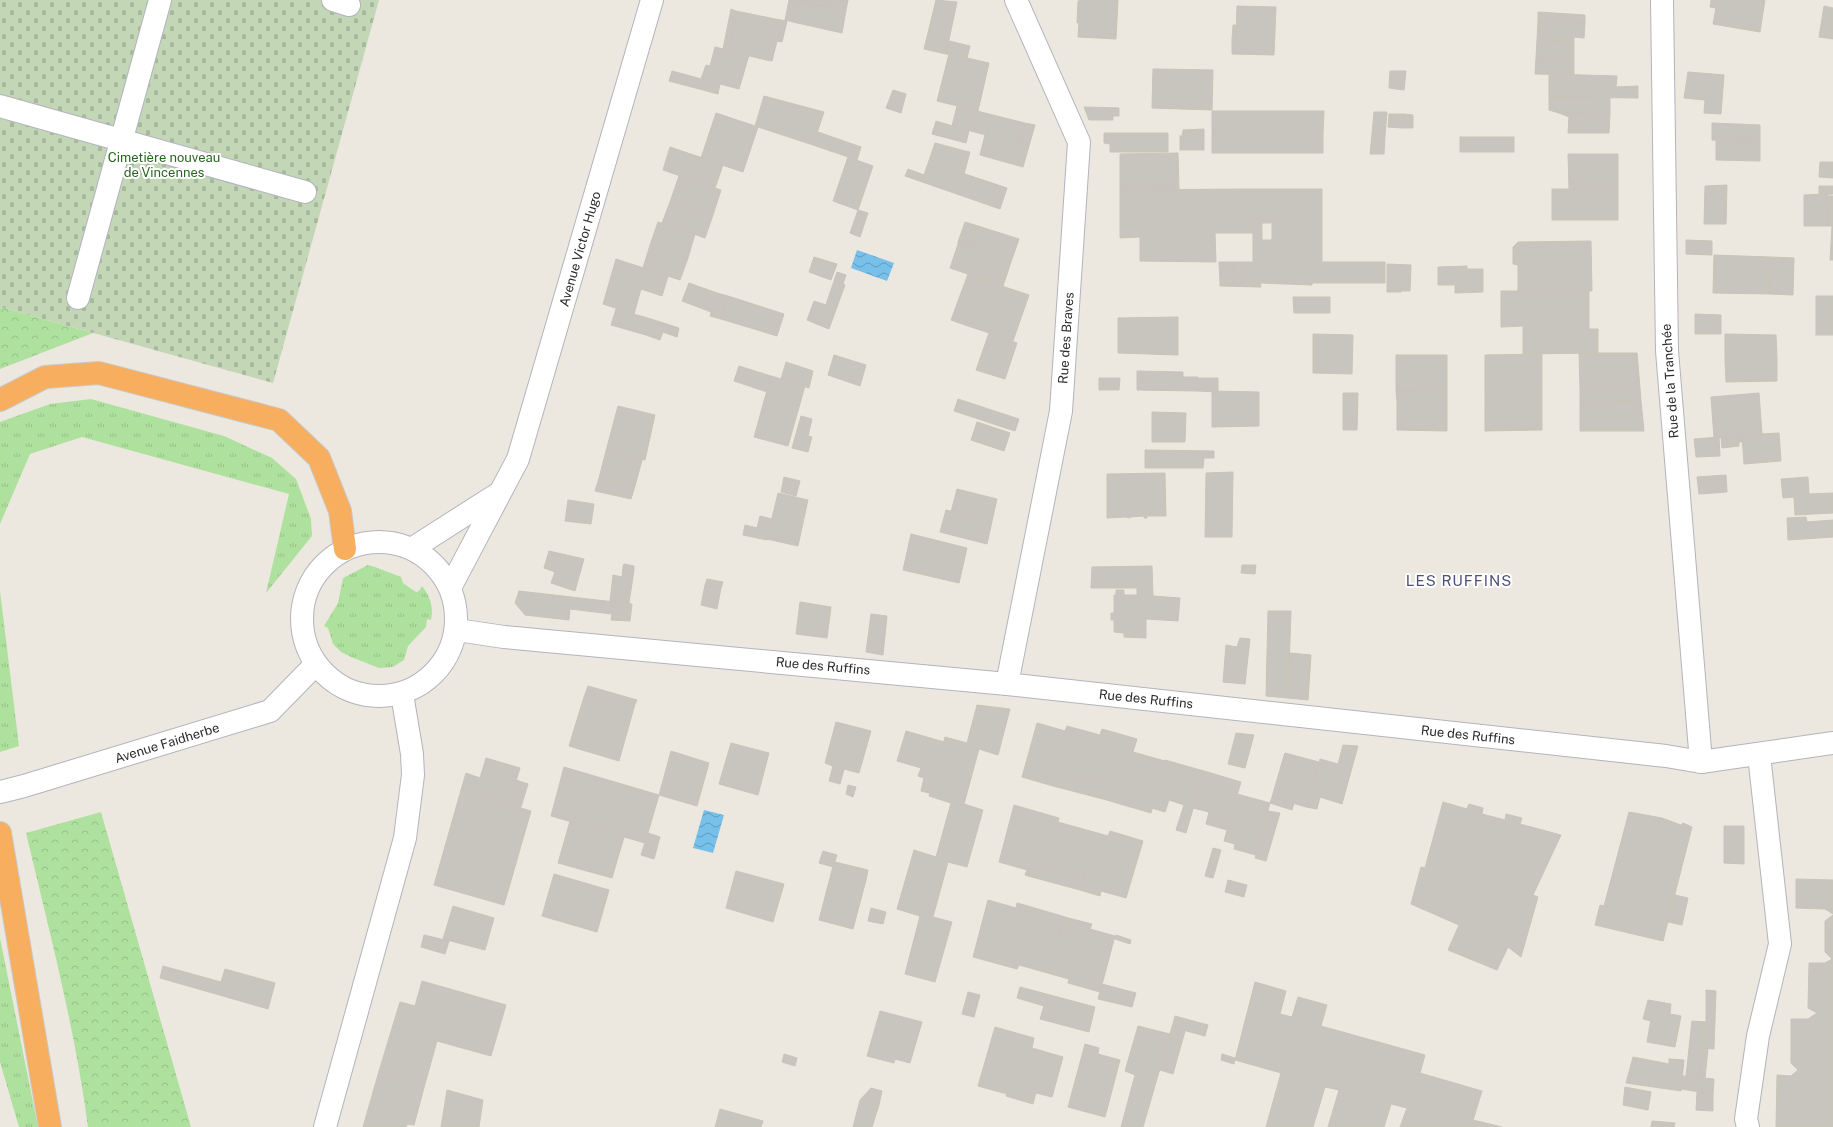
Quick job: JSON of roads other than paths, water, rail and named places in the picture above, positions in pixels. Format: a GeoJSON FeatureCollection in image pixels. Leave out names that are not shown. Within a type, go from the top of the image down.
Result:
{"type":"FeatureCollection","features":[{"type":"Feature","properties":{"kind":"highway"},"geometry":{"type":"LineString","coordinates":[[0,400],[45,377],[99,373],[279,420],[320,458],[340,511],[345,549]]}},
{"type":"Feature","properties":{"kind":"highway"},"geometry":{"type":"LineString","coordinates":[[0,833],[50,1127]]}},
{"type":"Feature","properties":{"kind":"street"},"geometry":{"type":"LineString","coordinates":[[78,298],[160,0]]}},
{"type":"Feature","properties":{"kind":"street","name":"Avenue Victor Hugo"},"geometry":{"type":"LineString","coordinates":[[450,586],[518,459],[652,0]]}},
{"type":"Feature","properties":{"kind":"street","name":"Rue des Braves"},"geometry":{"type":"LineString","coordinates":[[1007,684],[1061,411],[1079,142],[1016,0]]}},
{"type":"Feature","properties":{"kind":"street","name":"Rue de la Tranchée"},"geometry":{"type":"LineString","coordinates":[[1662,0],[1667,351],[1701,762]]}},
{"type":"Feature","properties":{"kind":"street"},"geometry":{"type":"LineString","coordinates":[[0,106],[306,192]]}},
{"type":"Feature","properties":{"kind":"street","name":"Avenue Victor Hugo"},"geometry":{"type":"LineString","coordinates":[[413,548],[499,494]]}},
{"type":"Feature","properties":{"kind":"street"},"geometry":{"type":"LineString","coordinates":[[367,542],[391,542],[413,548],[435,564],[450,586],[457,630],[447,658],[428,680],[402,694],[378,697],[354,693],[333,681],[316,664],[304,639],[302,613],[308,587],[324,565],[345,549],[367,542]]}},
{"type":"Feature","properties":{"kind":"street","name":"Rue des Ruffins"},"geometry":{"type":"LineString","coordinates":[[457,630],[504,637],[1007,684],[1701,762],[1759,755],[1833,743]]}},
{"type":"Feature","properties":{"kind":"street","name":"Avenue Faidherbe"},"geometry":{"type":"LineString","coordinates":[[0,792],[270,711],[316,664]]}},
{"type":"Feature","properties":{"kind":"street"},"geometry":{"type":"LineString","coordinates":[[325,1127],[405,838],[413,775],[412,754],[402,694]]}},
{"type":"Feature","properties":{"kind":"street"},"geometry":{"type":"LineString","coordinates":[[1748,1127],[1746,1119],[1758,1036],[1780,944],[1759,755]]}},
{"type":"Feature","properties":{"kind":"water"},"geometry":{"type":"Polygon","coordinates":[[[857,250],[894,263],[887,281],[851,268],[857,250]]]}},
{"type":"Feature","properties":{"kind":"water"},"geometry":{"type":"Polygon","coordinates":[[[704,810],[724,815],[713,853],[693,848],[704,810]]]}},
{"type":"Feature","properties":{"kind":"district","name":"LES RUFFINS"},"geometry":{"type":"Point","coordinates":[1459,580]}},
{"type":"Feature","properties":{"kind":"park label","name":"Cimetière nouveau de Vincennes"},"geometry":{"type":"Point","coordinates":[164,164]}}]}
